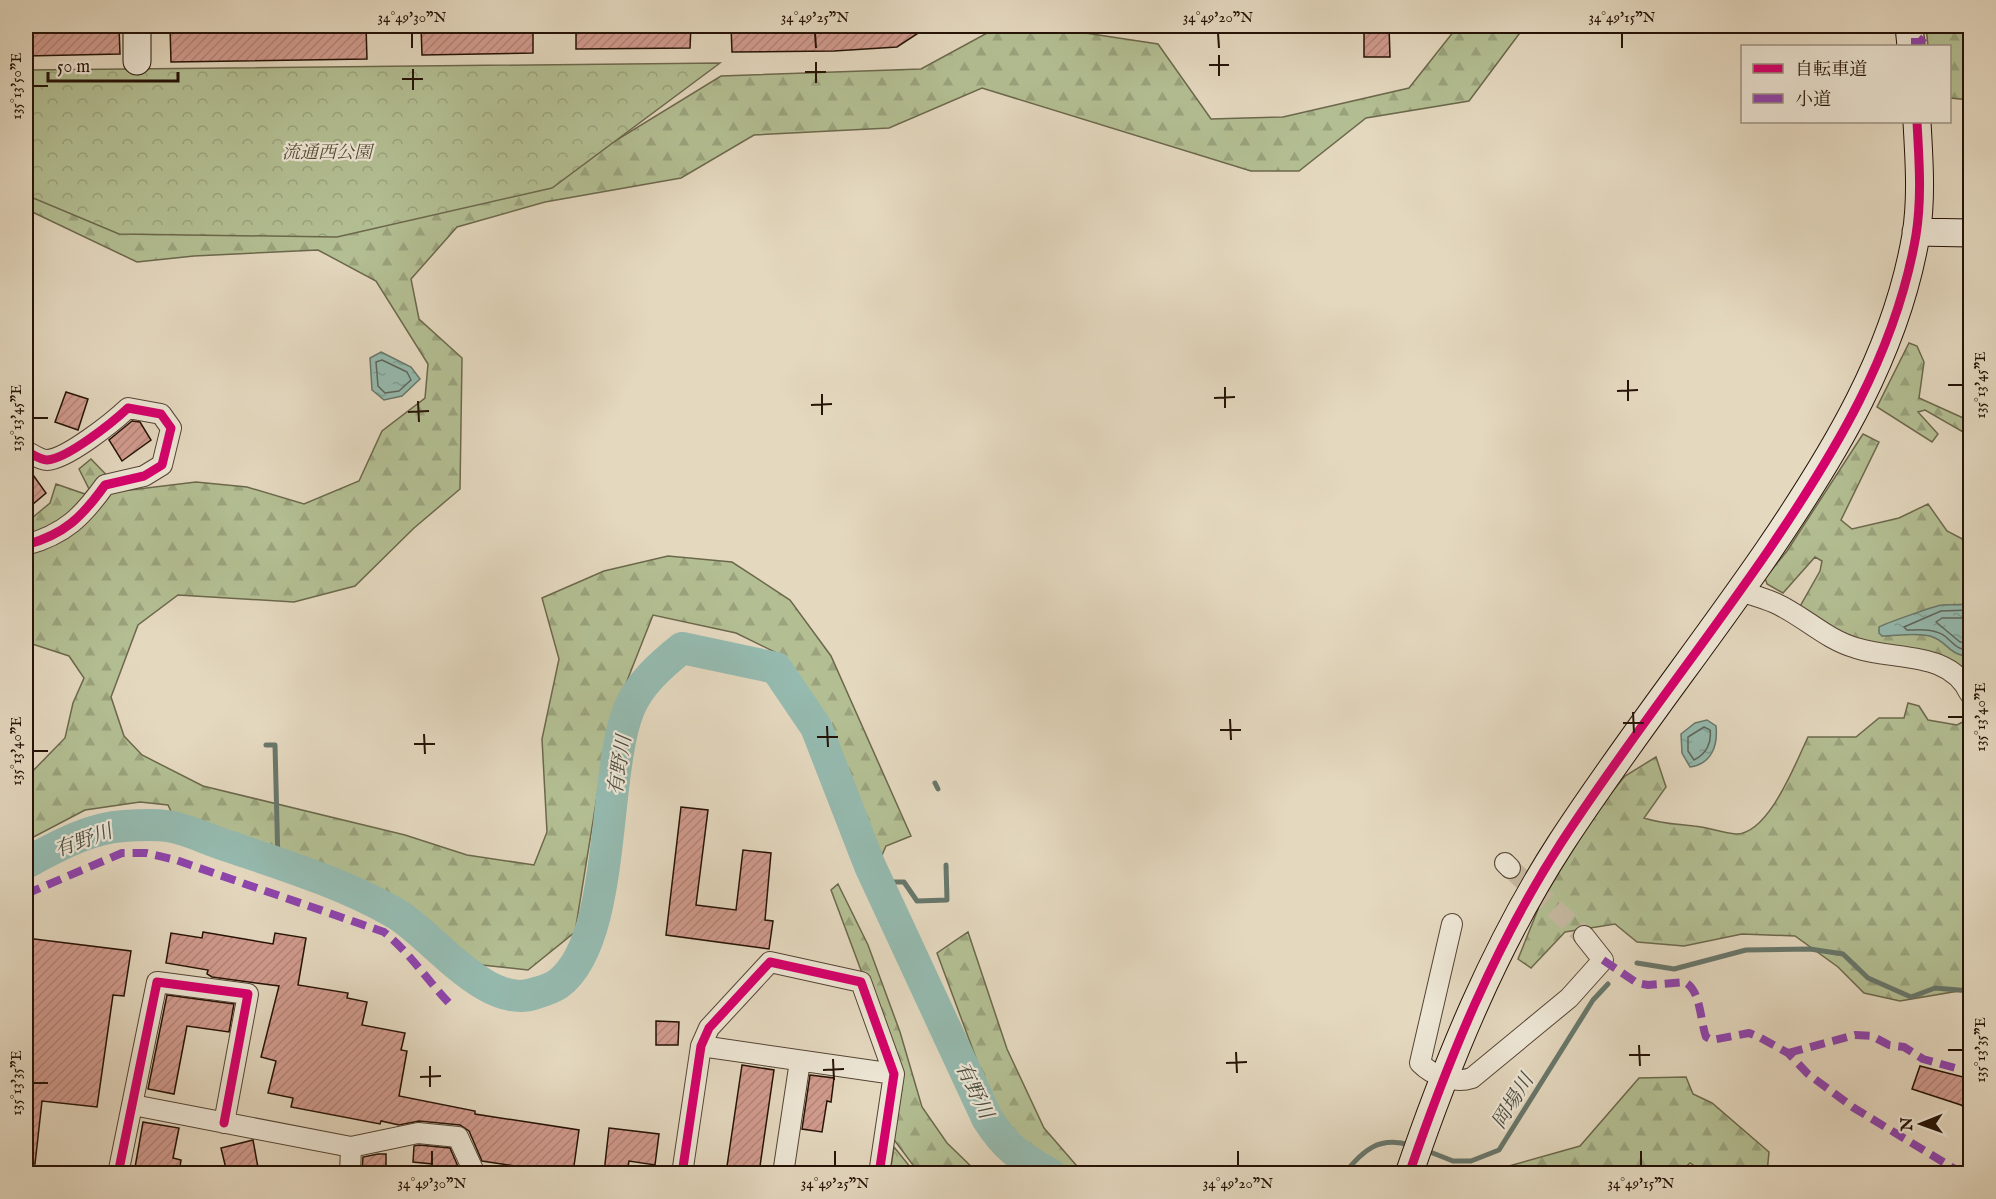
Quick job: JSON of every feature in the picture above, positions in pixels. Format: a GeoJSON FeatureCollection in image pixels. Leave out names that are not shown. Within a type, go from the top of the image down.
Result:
{"type":"FeatureCollection","features":[{"type":"Feature","properties":{"kind":"street"},"geometry":{"type":"LineString","coordinates":[[137,26],[137,61]]}},
{"type":"Feature","properties":{"kind":"street"},"geometry":{"type":"LineString","coordinates":[[1909,26],[1911,45]]}},
{"type":"Feature","properties":{"kind":"street"},"geometry":{"type":"LineString","coordinates":[[1409,1173],[1443,1077],[1497,961],[1559,846],[1822,471],[1868,382],[1895,318],[1916,232],[1919,184],[1917,123]]}},
{"type":"Feature","properties":{"kind":"street"},"geometry":{"type":"LineString","coordinates":[[1916,232],[1971,233]]}},
{"type":"Feature","properties":{"kind":"street"},"geometry":{"type":"LineString","coordinates":[[26,451],[45,460],[63,457],[128,408],[161,414],[171,428],[162,465],[144,476],[105,484],[84,514],[72,524],[48,539],[26,545]]}},
{"type":"Feature","properties":{"kind":"street"},"geometry":{"type":"LineString","coordinates":[[1740,591],[1776,603],[1824,634],[1856,648],[1931,660],[1965,683],[1971,694]]}},
{"type":"Feature","properties":{"kind":"street"},"geometry":{"type":"LineString","coordinates":[[1452,924],[1420,1063],[1443,1077],[1461,1082],[1472,1078],[1569,998],[1603,960],[1584,936]]}},
{"type":"Feature","properties":{"kind":"street"},"geometry":{"type":"LineString","coordinates":[[682,1173],[701,1046],[709,1028],[770,962],[861,982],[894,1074],[879,1173]]}},
{"type":"Feature","properties":{"kind":"street"},"geometry":{"type":"LineString","coordinates":[[118,1173],[157,982],[248,994],[224,1123]]}},
{"type":"Feature","properties":{"kind":"street"},"geometry":{"type":"LineString","coordinates":[[701,1046],[894,1074]]}},
{"type":"Feature","properties":{"kind":"street"},"geometry":{"type":"LineString","coordinates":[[783,1173],[800,1061]]}},
{"type":"Feature","properties":{"kind":"street"},"geometry":{"type":"LineString","coordinates":[[133,1105],[351,1147],[418,1133],[458,1137],[475,1173]]}},
{"type":"Feature","properties":{"kind":"street"},"geometry":{"type":"LineString","coordinates":[[350,1173],[351,1147]]}},
{"type":"Feature","properties":{"kind":"green space"},"geometry":{"type":"Polygon","coordinates":[[[1000,26],[1039,26],[1158,44],[1211,119],[1283,117],[1409,88],[1458,26],[1525,26],[1469,101],[1366,118],[1299,171],[1251,171],[982,88],[889,128],[754,135],[681,178],[545,202],[457,227],[411,279],[419,319],[462,358],[460,489],[414,528],[355,586],[294,602],[178,595],[138,625],[111,697],[124,736],[142,755],[203,786],[405,835],[467,855],[534,865],[547,832],[542,739],[559,659],[542,598],[604,571],[668,556],[732,562],[790,600],[831,656],[911,836],[886,846],[879,862],[816,713],[785,657],[736,633],[653,615],[608,729],[575,932],[528,970],[482,965],[428,927],[326,865],[174,818],[168,805],[140,802],[85,810],[26,841],[26,778],[65,738],[73,703],[84,678],[69,656],[26,642],[26,523],[50,503],[56,484],[85,494],[89,489],[79,469],[91,459],[122,491],[196,482],[247,487],[304,504],[359,481],[382,431],[425,398],[428,364],[376,281],[318,250],[194,256],[137,262],[26,209],[26,74],[576,165],[721,76],[921,69],[1000,26]]]}},
{"type":"Feature","properties":{"kind":"green space"},"geometry":{"type":"Polygon","coordinates":[[[1926,26],[1970,26],[1970,100],[1951,98],[1951,45],[1928,45],[1926,26]]]}},
{"type":"Feature","properties":{"kind":"green space","name":"流通西公園"},"geometry":{"type":"Polygon","coordinates":[[[720,63],[552,188],[337,237],[119,234],[26,195],[26,70],[720,63]]]}},
{"type":"Feature","properties":{"kind":"green space"},"geometry":{"type":"Polygon","coordinates":[[[1909,343],[1917,346],[1924,362],[1919,398],[1970,421],[1970,436],[1925,410],[1918,412],[1938,434],[1932,442],[1877,407],[1909,343]]]}},
{"type":"Feature","properties":{"kind":"green space"},"geometry":{"type":"Polygon","coordinates":[[[1863,434],[1879,442],[1841,520],[1852,529],[1899,518],[1928,504],[1947,531],[1970,543],[1970,608],[1942,635],[1970,654],[1970,672],[1961,673],[1859,643],[1798,610],[1820,571],[1822,561],[1815,557],[1783,593],[1767,584],[1765,578],[1787,551],[1863,434]]]}},
{"type":"Feature","properties":{"kind":"green space"},"geometry":{"type":"Polygon","coordinates":[[[1908,703],[1919,706],[1928,720],[1957,725],[1970,718],[1970,989],[1900,1001],[1864,993],[1838,967],[1795,936],[1742,934],[1684,946],[1637,942],[1615,924],[1565,932],[1531,968],[1518,959],[1547,887],[1588,821],[1625,776],[1656,757],[1666,787],[1644,818],[1736,834],[1748,831],[1770,810],[1780,795],[1808,737],[1856,737],[1879,718],[1904,718],[1908,703]]]}},
{"type":"Feature","properties":{"kind":"green space"},"geometry":{"type":"Polygon","coordinates":[[[838,884],[868,945],[900,1032],[922,1107],[947,1143],[978,1173],[919,1173],[892,1137],[899,1072],[831,890],[838,884]]]}},
{"type":"Feature","properties":{"kind":"green space"},"geometry":{"type":"Polygon","coordinates":[[[968,932],[1007,1049],[1044,1128],[1083,1173],[1041,1173],[1003,1131],[937,953],[968,932]]]}},
{"type":"Feature","properties":{"kind":"green space"},"geometry":{"type":"Polygon","coordinates":[[[1686,1077],[1693,1094],[1712,1103],[1769,1152],[1767,1173],[1705,1173],[1690,1163],[1679,1173],[1484,1173],[1580,1146],[1639,1078],[1686,1077]]]}},
{"type":"Feature","properties":{"kind":"green space"},"geometry":{"type":"Polygon","coordinates":[[[894,1147],[915,1173],[890,1173],[894,1147]]]}},
{"type":"Feature","properties":{"kind":"water"},"geometry":{"type":"Polygon","coordinates":[[[381,352],[411,367],[420,379],[402,396],[384,400],[372,390],[370,358],[381,352]]]}},
{"type":"Feature","properties":{"kind":"water"},"geometry":{"type":"Polygon","coordinates":[[[1970,603],[1970,657],[1956,653],[1930,636],[1912,634],[1882,636],[1879,633],[1879,627],[1931,608],[1970,603]]]}},
{"type":"Feature","properties":{"kind":"water"},"geometry":{"type":"Polygon","coordinates":[[[1707,720],[1716,726],[1714,747],[1704,762],[1690,767],[1682,753],[1681,734],[1695,723],[1707,720]]]}},
{"type":"Feature","properties":{"kind":"building"},"geometry":{"type":"Polygon","coordinates":[[[26,26],[119,26],[120,54],[26,56],[26,26]]]}},
{"type":"Feature","properties":{"kind":"building"},"geometry":{"type":"Polygon","coordinates":[[[170,26],[366,26],[367,59],[171,62],[170,26]]]}},
{"type":"Feature","properties":{"kind":"building"},"geometry":{"type":"Polygon","coordinates":[[[421,26],[533,26],[533,53],[422,55],[421,26]]]}},
{"type":"Feature","properties":{"kind":"building"},"geometry":{"type":"Polygon","coordinates":[[[576,26],[691,26],[690,48],[576,49],[576,26]]]}},
{"type":"Feature","properties":{"kind":"building"},"geometry":{"type":"Polygon","coordinates":[[[731,26],[929,26],[897,47],[834,51],[732,52],[731,26]]]}},
{"type":"Feature","properties":{"kind":"building"},"geometry":{"type":"Polygon","coordinates":[[[1364,26],[1389,26],[1390,57],[1364,57],[1364,26]]]}},
{"type":"Feature","properties":{"kind":"building"},"geometry":{"type":"Polygon","coordinates":[[[66,392],[88,399],[78,430],[55,422],[66,392]]]}},
{"type":"Feature","properties":{"kind":"building"},"geometry":{"type":"Polygon","coordinates":[[[132,421],[140,422],[151,440],[122,461],[109,440],[132,421]]]}},
{"type":"Feature","properties":{"kind":"building"},"geometry":{"type":"Polygon","coordinates":[[[26,465],[46,493],[26,510],[26,465]]]}},
{"type":"Feature","properties":{"kind":"building"},"geometry":{"type":"Polygon","coordinates":[[[681,807],[708,810],[696,905],[736,910],[743,850],[771,853],[765,920],[773,921],[769,949],[666,935],[681,807]]]}},
{"type":"Feature","properties":{"kind":"building"},"geometry":{"type":"Polygon","coordinates":[[[203,932],[273,944],[275,933],[306,938],[298,985],[348,993],[347,998],[367,1002],[362,1025],[405,1033],[401,1050],[407,1051],[399,1096],[475,1111],[475,1114],[579,1130],[573,1173],[521,1173],[522,1167],[482,1161],[469,1131],[460,1125],[419,1121],[399,1125],[381,1121],[380,1124],[291,1107],[293,1098],[268,1093],[276,1061],[261,1057],[279,986],[212,977],[207,974],[208,970],[166,963],[171,933],[202,938],[203,932]]]}},
{"type":"Feature","properties":{"kind":"building"},"geometry":{"type":"Polygon","coordinates":[[[26,938],[131,951],[124,996],[113,995],[97,1107],[42,1101],[35,1164],[26,1163],[26,938]]]}},
{"type":"Feature","properties":{"kind":"building"},"geometry":{"type":"Polygon","coordinates":[[[167,995],[234,1004],[229,1032],[187,1026],[174,1094],[148,1089],[167,995]]]}},
{"type":"Feature","properties":{"kind":"building"},"geometry":{"type":"Polygon","coordinates":[[[656,1021],[679,1022],[678,1045],[656,1045],[656,1021]]]}},
{"type":"Feature","properties":{"kind":"building"},"geometry":{"type":"Polygon","coordinates":[[[742,1065],[774,1070],[759,1173],[726,1173],[742,1065]]]}},
{"type":"Feature","properties":{"kind":"building"},"geometry":{"type":"Polygon","coordinates":[[[1920,1066],[1971,1079],[1971,1113],[1961,1105],[1912,1089],[1920,1066]]]}},
{"type":"Feature","properties":{"kind":"building"},"geometry":{"type":"Polygon","coordinates":[[[810,1075],[834,1078],[831,1102],[827,1101],[822,1132],[802,1129],[810,1075]]]}},
{"type":"Feature","properties":{"kind":"building"},"geometry":{"type":"Polygon","coordinates":[[[143,1122],[179,1128],[173,1158],[181,1160],[179,1173],[134,1173],[143,1122]]]}},
{"type":"Feature","properties":{"kind":"building"},"geometry":{"type":"Polygon","coordinates":[[[609,1128],[659,1134],[655,1165],[629,1161],[627,1173],[604,1173],[609,1128]]]}},
{"type":"Feature","properties":{"kind":"building"},"geometry":{"type":"Polygon","coordinates":[[[253,1140],[259,1173],[227,1173],[221,1148],[253,1140]]]}},
{"type":"Feature","properties":{"kind":"building"},"geometry":{"type":"Polygon","coordinates":[[[414,1146],[450,1148],[460,1171],[431,1173],[432,1164],[413,1162],[414,1146]]]}},
{"type":"Feature","properties":{"kind":"building"},"geometry":{"type":"Polygon","coordinates":[[[386,1154],[386,1173],[362,1173],[363,1157],[386,1154]]]}},
{"type":"Feature","properties":{"kind":"waterway","name":"有野川"},"geometry":{"type":"LineString","coordinates":[[26,863],[73,839],[98,830],[162,825],[191,832],[356,893],[410,923],[480,982],[517,996],[536,993],[558,984],[577,962],[590,932],[606,855],[621,738],[629,709],[639,691],[659,668],[682,648],[776,668],[816,727],[870,866],[987,1118],[1000,1137],[1014,1151],[1050,1174]]}},
{"type":"Feature","properties":{"kind":"waterway"},"geometry":{"type":"LineString","coordinates":[[266,745],[275,745],[278,863]]}},
{"type":"Feature","properties":{"kind":"waterway"},"geometry":{"type":"LineString","coordinates":[[935,783],[938,789]]}},
{"type":"Feature","properties":{"kind":"waterway"},"geometry":{"type":"LineString","coordinates":[[880,886],[889,882],[904,882],[917,901],[947,900],[946,865]]}},
{"type":"Feature","properties":{"kind":"waterway","name":"岡場川"},"geometry":{"type":"LineString","coordinates":[[1637,963],[1674,969],[1746,950],[1810,949],[1843,954],[1868,978],[1911,997],[1935,988],[1970,991]]}},
{"type":"Feature","properties":{"kind":"waterway","name":"岡場川"},"geometry":{"type":"LineString","coordinates":[[1425,1150],[1453,1161],[1471,1161],[1499,1150],[1593,1000],[1608,984]]}},
{"type":"Feature","properties":{"kind":"waterway","name":"岡場川"},"geometry":{"type":"LineString","coordinates":[[1344,1174],[1372,1147],[1389,1142],[1410,1145]]}},
{"type":"Feature","properties":{"kind":"tunnel"},"geometry":{"type":"LineString","coordinates":[[1510,868],[1584,936]]}},
{"type":"Feature","properties":{"kind":"marked path"},"geometry":{"type":"LineString","coordinates":[[1911,42],[1920,42],[1930,31],[1930,26]]}},
{"type":"Feature","properties":{"kind":"marked path"},"geometry":{"type":"LineString","coordinates":[[26,894],[122,853],[146,853],[176,860],[384,932],[450,1004]]}},
{"type":"Feature","properties":{"kind":"marked path"},"geometry":{"type":"LineString","coordinates":[[1603,960],[1637,983],[1648,985],[1685,982],[1697,999],[1706,1037],[1712,1040],[1749,1033],[1759,1037],[1788,1053],[1808,1074],[1854,1108],[1963,1174]]}},
{"type":"Feature","properties":{"kind":"marked path"},"geometry":{"type":"LineString","coordinates":[[1788,1053],[1855,1035],[1872,1036],[1889,1045],[1904,1047],[1923,1059],[1959,1069],[1970,1068]]}},
{"type":"Feature","properties":{"kind":"cycle path"},"geometry":{"type":"LineString","coordinates":[[1409,1174],[1440,1089],[1475,1004],[1494,962],[1537,882],[1611,769],[1768,551],[1839,440],[1859,401],[1894,321],[1907,278],[1916,235],[1919,193],[1917,123]]}},
{"type":"Feature","properties":{"kind":"cycle path"},"geometry":{"type":"LineString","coordinates":[[26,451],[44,460],[56,458],[89,439],[128,408],[161,414],[171,428],[162,465],[144,476],[105,485],[72,523],[40,541],[26,545]]}},
{"type":"Feature","properties":{"kind":"cycle path"},"geometry":{"type":"LineString","coordinates":[[682,1174],[701,1046],[709,1028],[770,962],[861,982],[894,1074],[879,1174]]}},
{"type":"Feature","properties":{"kind":"cycle path"},"geometry":{"type":"LineString","coordinates":[[118,1174],[157,982],[248,994],[224,1123]]}}]}
